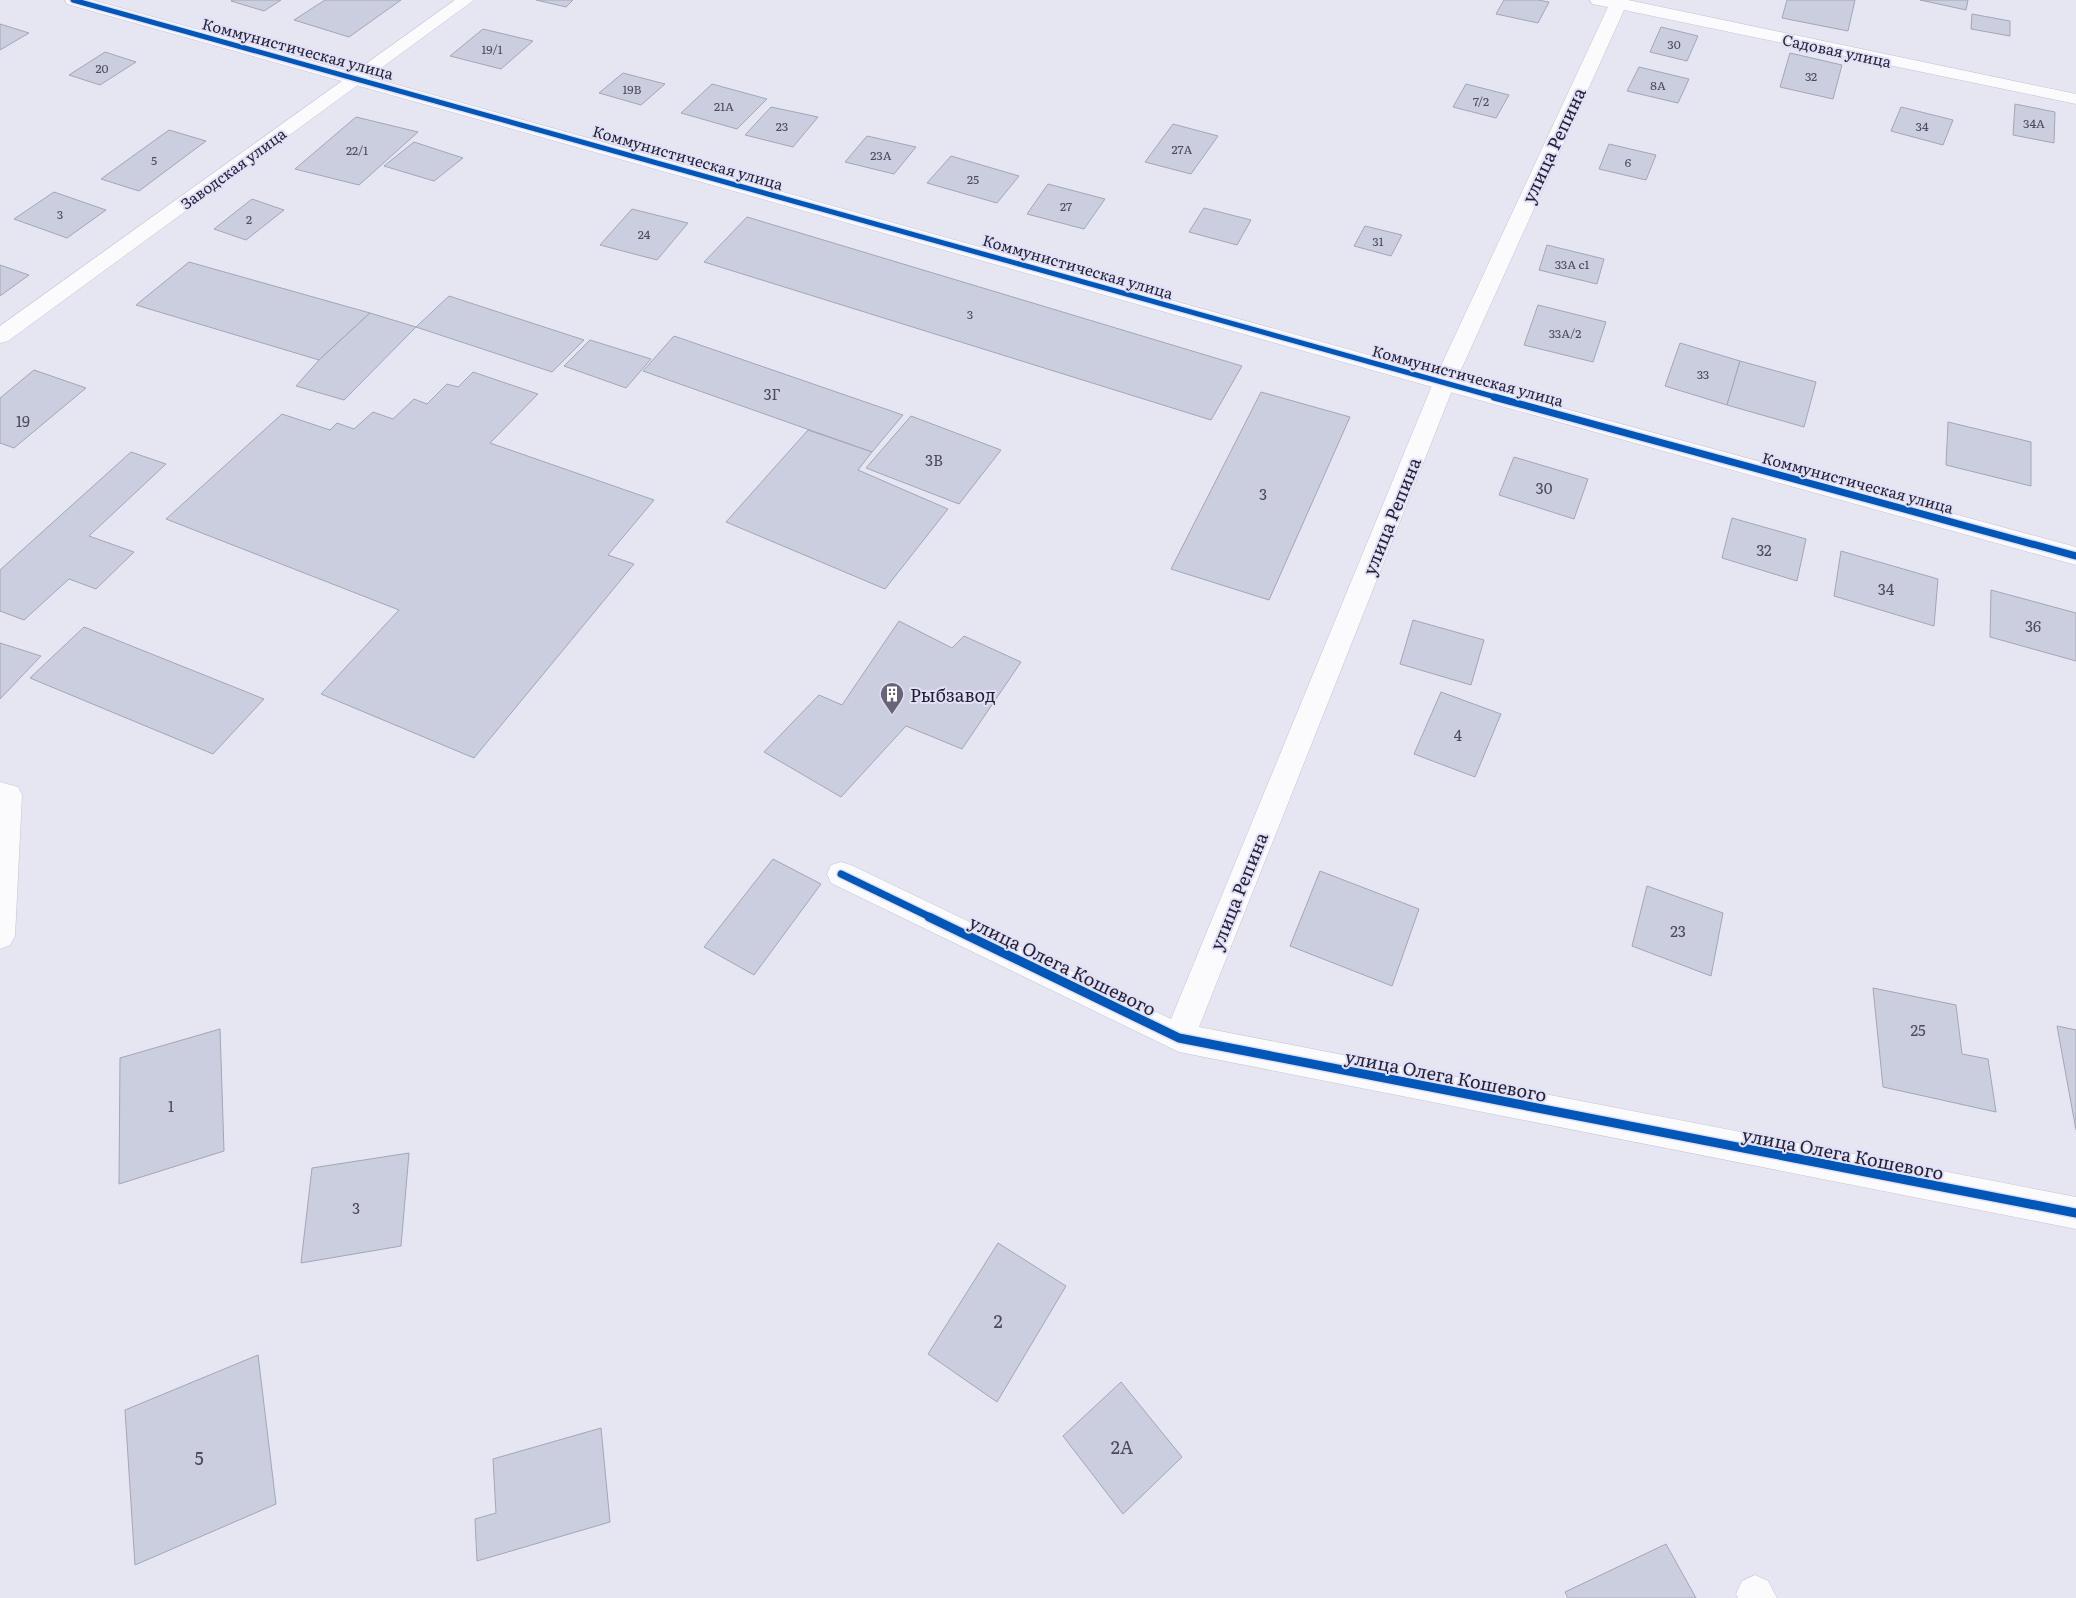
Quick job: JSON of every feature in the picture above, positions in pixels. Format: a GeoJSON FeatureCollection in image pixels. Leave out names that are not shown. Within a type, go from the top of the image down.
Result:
{"type":"FeatureCollection","features":[{"type":"Feature","properties":{"kind":"street","name":"Коммунистическая улица"},"geometry":{"type":"LineString","coordinates":[[73,0],[1444,383],[2076,556]]}},
{"type":"Feature","properties":{"kind":"street","name":"Заводская улица"},"geometry":{"type":"LineString","coordinates":[[0,336],[466,0]]}},
{"type":"Feature","properties":{"kind":"street","name":"Садовая улица"},"geometry":{"type":"LineString","coordinates":[[1612,1],[2076,99]]}},
{"type":"Feature","properties":{"kind":"street","name":"улица Репина"},"geometry":{"type":"LineString","coordinates":[[1179,1038],[1444,383],[1612,1]]}},
{"type":"Feature","properties":{"kind":"street"},"geometry":{"type":"LineString","coordinates":[[0,936],[4,794]]}},
{"type":"Feature","properties":{"kind":"street","name":"улица Олега Кошевого"},"geometry":{"type":"LineString","coordinates":[[840,874],[1179,1038],[2076,1213]]}},
{"type":"Feature","properties":{"kind":"building"},"geometry":{"type":"Polygon","coordinates":[[[232,0],[281,0],[264,11],[232,0]]]}},
{"type":"Feature","properties":{"kind":"building"},"geometry":{"type":"Polygon","coordinates":[[[325,0],[401,0],[349,37],[294,20],[325,0]]]}},
{"type":"Feature","properties":{"kind":"building"},"geometry":{"type":"Polygon","coordinates":[[[536,0],[573,0],[566,7],[536,0]]]}},
{"type":"Feature","properties":{"kind":"building"},"geometry":{"type":"Polygon","coordinates":[[[1504,0],[1538,0],[1549,2],[1538,23],[1496,14],[1504,0]]]}},
{"type":"Feature","properties":{"kind":"building"},"geometry":{"type":"Polygon","coordinates":[[[1787,0],[1855,0],[1848,31],[1782,18],[1787,0]]]}},
{"type":"Feature","properties":{"kind":"building"},"geometry":{"type":"Polygon","coordinates":[[[1920,0],[1968,0],[1966,10],[1920,0]]]}},
{"type":"Feature","properties":{"kind":"building"},"geometry":{"type":"Polygon","coordinates":[[[1972,14],[2010,21],[2010,36],[1971,29],[1972,14]]]}},
{"type":"Feature","properties":{"kind":"building"},"geometry":{"type":"Polygon","coordinates":[[[0,24],[29,33],[0,50],[0,24]]]}},
{"type":"Feature","properties":{"kind":"building"},"geometry":{"type":"Polygon","coordinates":[[[1661,27],[1698,36],[1687,61],[1650,52],[1661,27]]]}},
{"type":"Feature","properties":{"kind":"building"},"geometry":{"type":"Polygon","coordinates":[[[483,29],[533,41],[501,69],[450,56],[483,29]]]}},
{"type":"Feature","properties":{"kind":"building"},"geometry":{"type":"Polygon","coordinates":[[[105,52],[136,62],[100,85],[69,75],[105,52]]]}},
{"type":"Feature","properties":{"kind":"building"},"geometry":{"type":"Polygon","coordinates":[[[1790,53],[1842,65],[1833,99],[1780,87],[1790,53]]]}},
{"type":"Feature","properties":{"kind":"building"},"geometry":{"type":"Polygon","coordinates":[[[1639,67],[1689,79],[1678,103],[1627,91],[1639,67]]]}},
{"type":"Feature","properties":{"kind":"building"},"geometry":{"type":"Polygon","coordinates":[[[623,73],[665,84],[641,105],[599,93],[623,73]]]}},
{"type":"Feature","properties":{"kind":"building"},"geometry":{"type":"Polygon","coordinates":[[[712,84],[767,99],[737,129],[681,113],[712,84]]]}},
{"type":"Feature","properties":{"kind":"building"},"geometry":{"type":"Polygon","coordinates":[[[1466,84],[1509,95],[1496,118],[1453,107],[1466,84]]]}},
{"type":"Feature","properties":{"kind":"building"},"geometry":{"type":"Polygon","coordinates":[[[2015,104],[2055,112],[2054,143],[2013,135],[2015,104]]]}},
{"type":"Feature","properties":{"kind":"building"},"geometry":{"type":"Polygon","coordinates":[[[771,107],[818,117],[793,147],[745,135],[771,107]]]}},
{"type":"Feature","properties":{"kind":"building"},"geometry":{"type":"Polygon","coordinates":[[[1901,107],[1953,120],[1943,145],[1891,131],[1901,107]]]}},
{"type":"Feature","properties":{"kind":"building"},"geometry":{"type":"Polygon","coordinates":[[[356,117],[418,132],[359,185],[295,169],[356,117]]]}},
{"type":"Feature","properties":{"kind":"building"},"geometry":{"type":"Polygon","coordinates":[[[1173,124],[1218,136],[1191,174],[1145,162],[1173,124]]]}},
{"type":"Feature","properties":{"kind":"building"},"geometry":{"type":"Polygon","coordinates":[[[169,130],[206,141],[139,191],[101,179],[169,130]]]}},
{"type":"Feature","properties":{"kind":"building"},"geometry":{"type":"Polygon","coordinates":[[[867,136],[916,147],[894,174],[845,162],[867,136]]]}},
{"type":"Feature","properties":{"kind":"building"},"geometry":{"type":"Polygon","coordinates":[[[414,142],[463,158],[434,181],[384,166],[414,142]]]}},
{"type":"Feature","properties":{"kind":"building"},"geometry":{"type":"Polygon","coordinates":[[[1609,144],[1656,155],[1646,180],[1599,169],[1609,144]]]}},
{"type":"Feature","properties":{"kind":"building"},"geometry":{"type":"Polygon","coordinates":[[[951,156],[1019,176],[997,203],[927,183],[951,156]]]}},
{"type":"Feature","properties":{"kind":"building"},"geometry":{"type":"Polygon","coordinates":[[[1048,184],[1105,199],[1084,229],[1027,214],[1048,184]]]}},
{"type":"Feature","properties":{"kind":"building"},"geometry":{"type":"Polygon","coordinates":[[[54,192],[106,210],[67,238],[14,219],[54,192]]]}},
{"type":"Feature","properties":{"kind":"building"},"geometry":{"type":"Polygon","coordinates":[[[252,199],[284,210],[246,240],[214,229],[252,199]]]}},
{"type":"Feature","properties":{"kind":"building"},"geometry":{"type":"Polygon","coordinates":[[[1204,208],[1251,220],[1237,245],[1189,232],[1204,208]]]}},
{"type":"Feature","properties":{"kind":"building"},"geometry":{"type":"Polygon","coordinates":[[[632,209],[688,223],[657,260],[600,245],[632,209]]]}},
{"type":"Feature","properties":{"kind":"building"},"geometry":{"type":"Polygon","coordinates":[[[747,217],[1242,366],[1211,420],[704,262],[747,217]]]}},
{"type":"Feature","properties":{"kind":"building"},"geometry":{"type":"Polygon","coordinates":[[[1365,226],[1402,235],[1391,256],[1354,246],[1365,226]]]}},
{"type":"Feature","properties":{"kind":"building"},"geometry":{"type":"Polygon","coordinates":[[[1547,245],[1604,259],[1597,284],[1539,270],[1547,245]]]}},
{"type":"Feature","properties":{"kind":"building"},"geometry":{"type":"Polygon","coordinates":[[[189,262],[370,313],[319,360],[136,305],[189,262]]]}},
{"type":"Feature","properties":{"kind":"building"},"geometry":{"type":"Polygon","coordinates":[[[0,265],[29,275],[0,296],[0,265]]]}},
{"type":"Feature","properties":{"kind":"building"},"geometry":{"type":"Polygon","coordinates":[[[449,296],[584,340],[552,372],[416,327],[449,296]]]}},
{"type":"Feature","properties":{"kind":"building"},"geometry":{"type":"Polygon","coordinates":[[[1538,305],[1606,322],[1593,362],[1524,345],[1538,305]]]}},
{"type":"Feature","properties":{"kind":"building"},"geometry":{"type":"Polygon","coordinates":[[[370,313],[416,327],[344,400],[296,386],[319,360],[370,313]]]}},
{"type":"Feature","properties":{"kind":"building"},"geometry":{"type":"Polygon","coordinates":[[[674,336],[903,415],[872,452],[643,371],[674,336]]]}},
{"type":"Feature","properties":{"kind":"building"},"geometry":{"type":"Polygon","coordinates":[[[590,340],[651,359],[626,388],[564,366],[590,340]]]}},
{"type":"Feature","properties":{"kind":"building"},"geometry":{"type":"Polygon","coordinates":[[[1680,343],[1740,361],[1727,405],[1665,386],[1680,343]]]}},
{"type":"Feature","properties":{"kind":"building"},"geometry":{"type":"Polygon","coordinates":[[[1740,361],[1816,382],[1804,427],[1727,405],[1740,361]]]}},
{"type":"Feature","properties":{"kind":"building"},"geometry":{"type":"Polygon","coordinates":[[[34,370],[86,388],[14,448],[0,443],[0,398],[34,370]]]}},
{"type":"Feature","properties":{"kind":"building"},"geometry":{"type":"Polygon","coordinates":[[[473,372],[538,394],[490,443],[654,500],[608,555],[634,564],[474,758],[321,694],[399,610],[166,519],[282,414],[330,430],[337,423],[354,429],[373,412],[393,419],[414,399],[427,404],[447,384],[458,387],[473,372]]]}},
{"type":"Feature","properties":{"kind":"building"},"geometry":{"type":"Polygon","coordinates":[[[1261,392],[1350,417],[1269,600],[1171,569],[1261,392]]]}},
{"type":"Feature","properties":{"kind":"building"},"geometry":{"type":"Polygon","coordinates":[[[911,416],[1001,450],[959,504],[866,468],[911,416]]]}},
{"type":"Feature","properties":{"kind":"building"},"geometry":{"type":"Polygon","coordinates":[[[1948,422],[2031,442],[2031,486],[1946,465],[1948,422]]]}},
{"type":"Feature","properties":{"kind":"building"},"geometry":{"type":"Polygon","coordinates":[[[808,430],[872,452],[858,470],[948,509],[885,589],[726,522],[808,430]]]}},
{"type":"Feature","properties":{"kind":"building"},"geometry":{"type":"Polygon","coordinates":[[[131,452],[166,464],[89,536],[134,552],[96,589],[69,579],[24,620],[0,611],[0,570],[131,452]]]}},
{"type":"Feature","properties":{"kind":"building"},"geometry":{"type":"Polygon","coordinates":[[[1514,457],[1588,479],[1574,519],[1499,495],[1514,457]]]}},
{"type":"Feature","properties":{"kind":"building"},"geometry":{"type":"Polygon","coordinates":[[[1732,518],[1806,539],[1797,581],[1722,558],[1732,518]]]}},
{"type":"Feature","properties":{"kind":"building"},"geometry":{"type":"Polygon","coordinates":[[[1841,551],[1938,579],[1934,626],[1834,596],[1841,551]]]}},
{"type":"Feature","properties":{"kind":"building"},"geometry":{"type":"Polygon","coordinates":[[[1991,590],[2076,613],[2076,661],[1990,637],[1991,590]]]}},
{"type":"Feature","properties":{"kind":"building"},"geometry":{"type":"Polygon","coordinates":[[[1413,620],[1484,640],[1471,685],[1400,664],[1413,620]]]}},
{"type":"Feature","properties":{"kind":"building","name":"Рыбзавод"},"geometry":{"type":"Polygon","coordinates":[[[899,621],[952,648],[964,636],[1021,662],[962,749],[906,726],[841,797],[764,752],[819,695],[842,705],[899,621]]]}},
{"type":"Feature","properties":{"kind":"building"},"geometry":{"type":"Polygon","coordinates":[[[84,627],[264,699],[213,754],[30,678],[84,627]]]}},
{"type":"Feature","properties":{"kind":"building"},"geometry":{"type":"Polygon","coordinates":[[[0,643],[41,656],[0,699],[0,643]]]}},
{"type":"Feature","properties":{"kind":"building"},"geometry":{"type":"Polygon","coordinates":[[[1441,692],[1501,714],[1475,777],[1414,754],[1441,692]]]}},
{"type":"Feature","properties":{"kind":"building"},"geometry":{"type":"Polygon","coordinates":[[[773,859],[821,884],[754,975],[704,947],[773,859]]]}},
{"type":"Feature","properties":{"kind":"building"},"geometry":{"type":"Polygon","coordinates":[[[1320,871],[1419,909],[1392,986],[1290,946],[1320,871]]]}},
{"type":"Feature","properties":{"kind":"building"},"geometry":{"type":"Polygon","coordinates":[[[1647,886],[1723,913],[1711,976],[1632,946],[1647,886]]]}},
{"type":"Feature","properties":{"kind":"building"},"geometry":{"type":"Polygon","coordinates":[[[1873,988],[1956,1005],[1962,1054],[1988,1059],[1996,1112],[1883,1087],[1873,988]]]}},
{"type":"Feature","properties":{"kind":"building"},"geometry":{"type":"Polygon","coordinates":[[[2057,1026],[2076,1030],[2076,1130],[2057,1026]]]}},
{"type":"Feature","properties":{"kind":"building"},"geometry":{"type":"Polygon","coordinates":[[[220,1029],[224,1151],[119,1184],[120,1058],[220,1029]]]}},
{"type":"Feature","properties":{"kind":"building"},"geometry":{"type":"Polygon","coordinates":[[[409,1153],[401,1246],[301,1263],[312,1168],[409,1153]]]}},
{"type":"Feature","properties":{"kind":"building"},"geometry":{"type":"Polygon","coordinates":[[[998,1243],[1066,1286],[997,1402],[928,1354],[998,1243]]]}},
{"type":"Feature","properties":{"kind":"building"},"geometry":{"type":"Polygon","coordinates":[[[258,1355],[276,1504],[135,1565],[125,1410],[258,1355]]]}},
{"type":"Feature","properties":{"kind":"building"},"geometry":{"type":"Polygon","coordinates":[[[1121,1382],[1182,1457],[1123,1514],[1063,1436],[1121,1382]]]}},
{"type":"Feature","properties":{"kind":"building"},"geometry":{"type":"Polygon","coordinates":[[[601,1428],[610,1522],[477,1561],[475,1519],[496,1513],[493,1459],[601,1428]]]}},
{"type":"Feature","properties":{"kind":"building"},"geometry":{"type":"Polygon","coordinates":[[[1666,1544],[1696,1598],[1568,1598],[1565,1592],[1666,1544]]]}},
{"type":"Feature","properties":{"kind":"cycle path"},"geometry":{"type":"LineString","coordinates":[[73,0],[1444,383],[2076,556]]}},
{"type":"Feature","properties":{"kind":"cycle path"},"geometry":{"type":"LineString","coordinates":[[841,874],[1179,1038],[2076,1213]]}},
{"type":"Feature","properties":{"kind":"place","name":"Рыбзавод"},"geometry":{"type":"Point","coordinates":[892,715]}}]}
